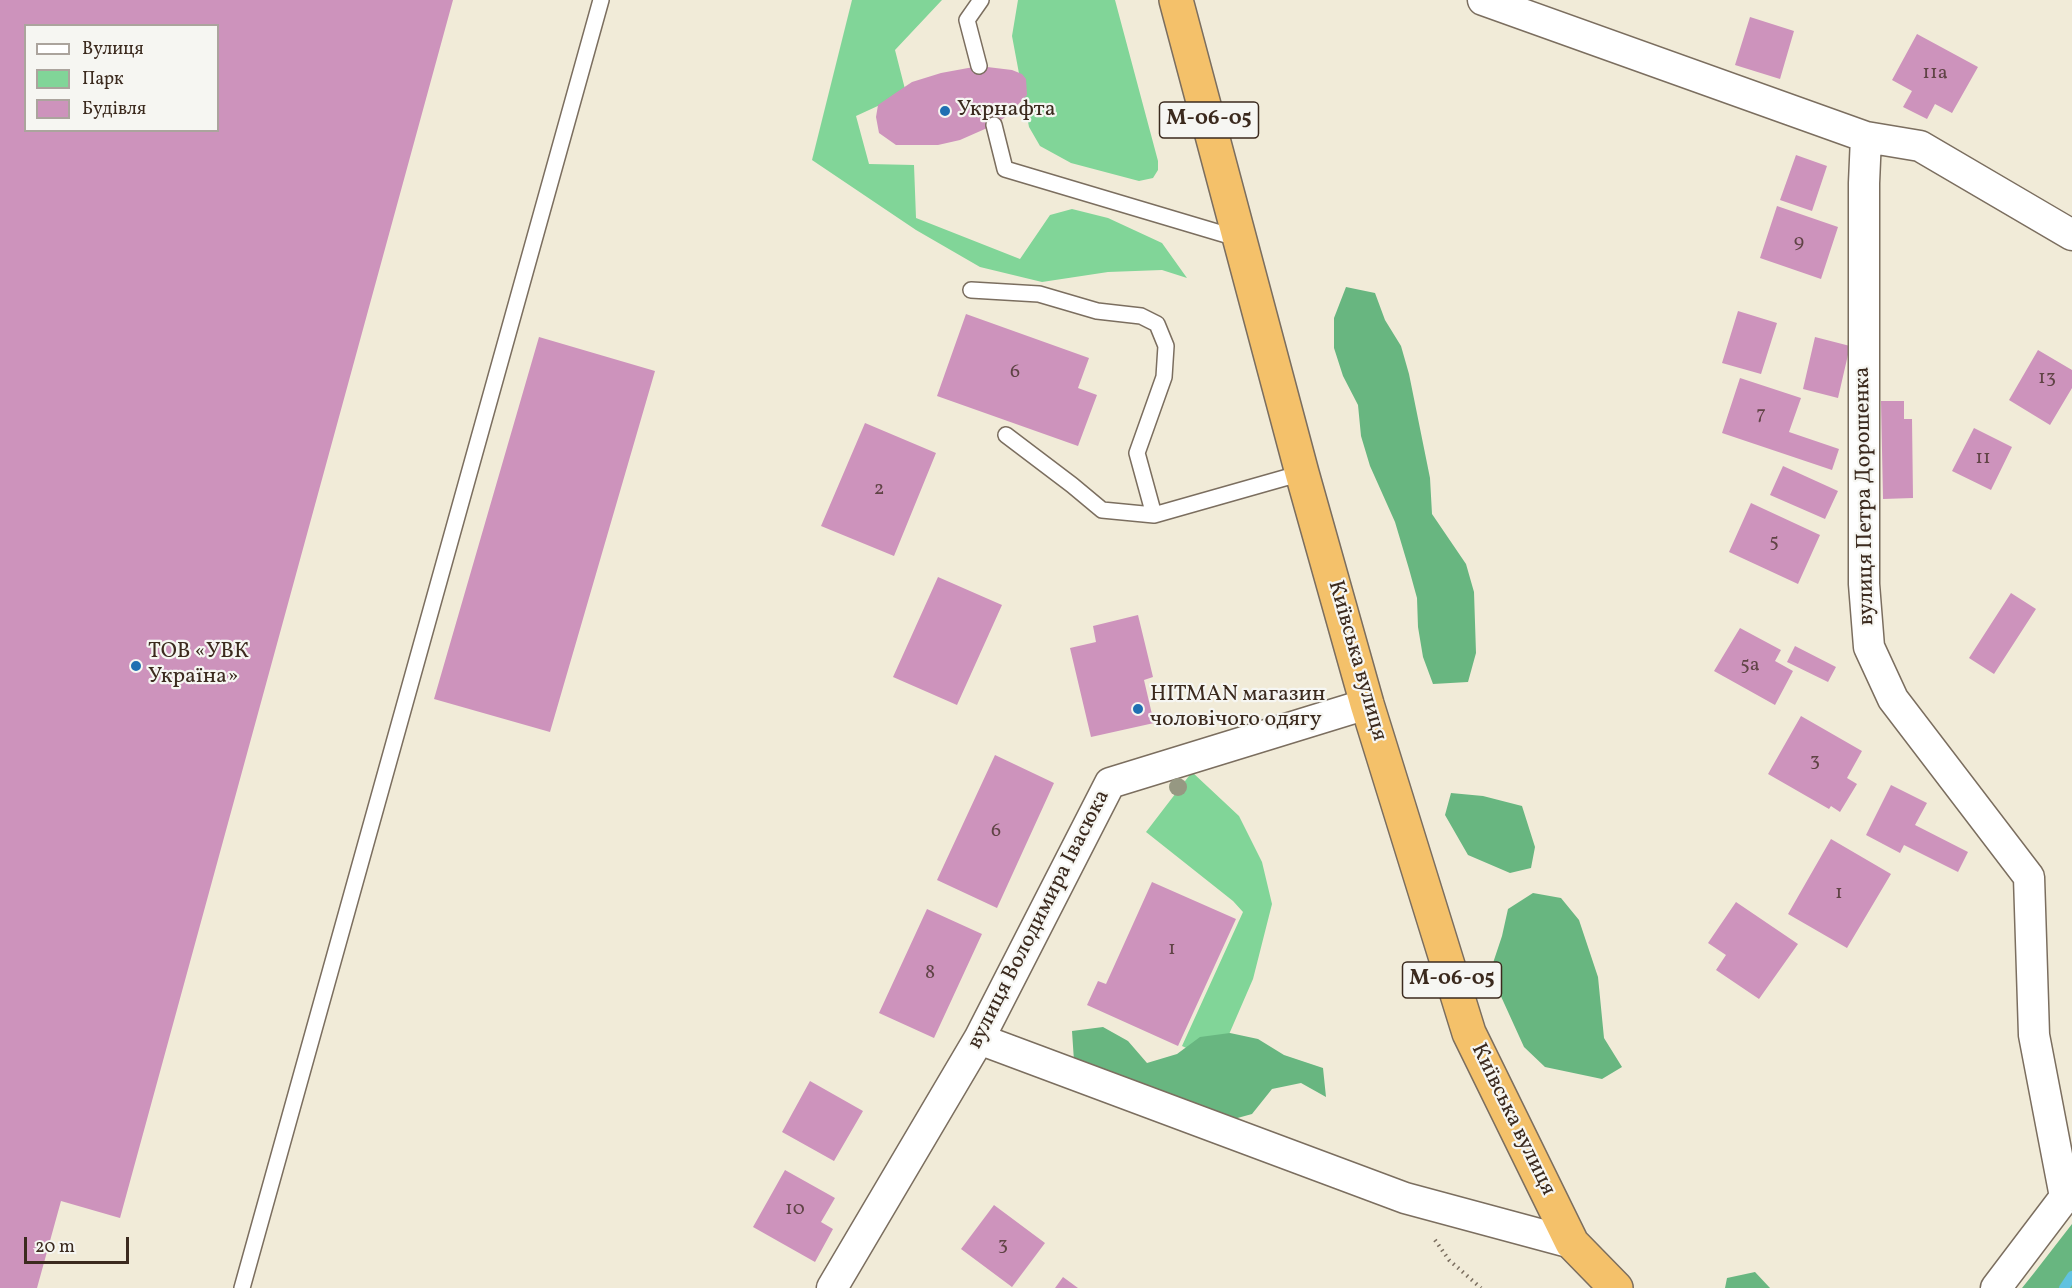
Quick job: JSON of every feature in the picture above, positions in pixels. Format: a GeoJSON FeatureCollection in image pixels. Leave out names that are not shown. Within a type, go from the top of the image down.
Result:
{"type":"FeatureCollection","features":[{"type":"Feature","properties":{"kind":"highway","name":"Київська вулиця"},"geometry":{"type":"LineString","coordinates":[[1176,0],[1302,473],[1367,704],[1468,1033],[1572,1243],[1616,1288]]}},
{"type":"Feature","properties":{"kind":"street"},"geometry":{"type":"LineString","coordinates":[[1483,0],[1866,137],[1920,146],[2072,235]]}},
{"type":"Feature","properties":{"kind":"street","name":"вулиця Петра Дорошенка"},"geometry":{"type":"LineString","coordinates":[[1866,137],[1864,584],[1869,647],[1893,699],[2029,877],[2034,1035],[2068,1193]]}},
{"type":"Feature","properties":{"kind":"street","name":"вулиця Володимира Івасюка"},"geometry":{"type":"LineString","coordinates":[[832,1288],[979,1039],[1110,783],[1367,704]]}},
{"type":"Feature","properties":{"kind":"street"},"geometry":{"type":"LineString","coordinates":[[979,1039],[1405,1198],[1572,1243]]}},
{"type":"Feature","properties":{"kind":"street"},"geometry":{"type":"LineString","coordinates":[[1996,1288],[2068,1193]]}},
{"type":"Feature","properties":{"kind":"lane"},"geometry":{"type":"LineString","coordinates":[[242,1288],[601,0]]}},
{"type":"Feature","properties":{"kind":"lane"},"geometry":{"type":"LineString","coordinates":[[979,66],[967,20],[981,0]]}},
{"type":"Feature","properties":{"kind":"lane"},"geometry":{"type":"LineString","coordinates":[[994,125],[1005,169],[1241,239]]}},
{"type":"Feature","properties":{"kind":"lane"},"geometry":{"type":"LineString","coordinates":[[971,290],[1039,294],[1097,311],[1140,316],[1157,324],[1166,346],[1164,377],[1137,453],[1155,515]]}},
{"type":"Feature","properties":{"kind":"lane"},"geometry":{"type":"LineString","coordinates":[[1006,435],[1102,510],[1155,515],[1302,473]]}},
{"type":"Feature","properties":{"kind":"path"},"geometry":{"type":"LineString","coordinates":[[1405,1198],[1449,1260],[1481,1288]]}},
{"type":"Feature","properties":{"kind":"green space"},"geometry":{"type":"Polygon","coordinates":[[[852,0],[942,0],[895,50],[906,93],[856,116],[869,164],[914,165],[916,218],[1020,259],[1050,215],[1072,209],[1108,218],[1162,243],[1187,278],[1162,270],[1108,272],[1042,282],[980,267],[916,230],[812,160],[852,0]]]}},
{"type":"Feature","properties":{"kind":"green space"},"geometry":{"type":"Polygon","coordinates":[[[1018,0],[1115,0],[1158,161],[1158,170],[1153,178],[1139,181],[1071,163],[1040,146],[1029,127],[1012,36],[1018,0]]]}},
{"type":"Feature","properties":{"kind":"green space"},"geometry":{"type":"Polygon","coordinates":[[[1346,287],[1375,293],[1385,320],[1401,346],[1409,374],[1430,478],[1432,514],[1466,564],[1474,592],[1476,653],[1468,682],[1433,684],[1423,657],[1418,627],[1417,598],[1409,569],[1395,522],[1370,466],[1361,436],[1358,405],[1343,376],[1334,348],[1334,318],[1346,287]]]}},
{"type":"Feature","properties":{"kind":"green space"},"geometry":{"type":"Polygon","coordinates":[[[1192,772],[1239,816],[1262,862],[1272,904],[1253,979],[1217,1062],[1182,1046],[1243,912],[1233,901],[1146,832],[1192,772]]]}},
{"type":"Feature","properties":{"kind":"green space"},"geometry":{"type":"Polygon","coordinates":[[[1451,793],[1483,796],[1522,806],[1535,847],[1531,868],[1510,873],[1468,855],[1445,815],[1451,793]]]}},
{"type":"Feature","properties":{"kind":"green space"},"geometry":{"type":"Polygon","coordinates":[[[1533,893],[1561,898],[1579,920],[1598,977],[1604,1038],[1622,1067],[1602,1079],[1545,1067],[1524,1047],[1499,992],[1493,963],[1508,909],[1533,893]]]}},
{"type":"Feature","properties":{"kind":"green space"},"geometry":{"type":"Polygon","coordinates":[[[1103,1027],[1128,1041],[1147,1063],[1177,1054],[1200,1037],[1230,1033],[1258,1039],[1284,1055],[1323,1068],[1326,1097],[1301,1083],[1272,1089],[1252,1114],[1223,1122],[1074,1061],[1072,1031],[1103,1027]]]}},
{"type":"Feature","properties":{"kind":"green space"},"geometry":{"type":"Polygon","coordinates":[[[2072,1224],[2072,1288],[2022,1288],[2034,1273],[2072,1224]]]}},
{"type":"Feature","properties":{"kind":"green space"},"geometry":{"type":"Polygon","coordinates":[[[1755,1272],[1770,1288],[1725,1288],[1727,1278],[1755,1272]]]}},
{"type":"Feature","properties":{"kind":"building","name":"ТОВ «УВК Україна»"},"geometry":{"type":"Polygon","coordinates":[[[0,0],[453,0],[120,1218],[61,1201],[37,1288],[0,1288],[0,0]]]}},
{"type":"Feature","properties":{"kind":"building"},"geometry":{"type":"Polygon","coordinates":[[[1750,17],[1794,31],[1780,79],[1735,65],[1750,17]]]}},
{"type":"Feature","properties":{"kind":"building"},"geometry":{"type":"Polygon","coordinates":[[[1917,34],[1978,67],[1952,113],[1935,104],[1927,119],[1903,107],[1912,91],[1892,80],[1917,34]]]}},
{"type":"Feature","properties":{"kind":"building","name":"Укрнафта"},"geometry":{"type":"Polygon","coordinates":[[[979,66],[1012,70],[1022,74],[1026,79],[1027,95],[1008,115],[994,125],[960,140],[938,145],[896,145],[879,133],[876,117],[878,105],[897,92],[912,82],[941,73],[979,66]]]}},
{"type":"Feature","properties":{"kind":"building"},"geometry":{"type":"Polygon","coordinates":[[[1796,155],[1827,166],[1812,211],[1780,200],[1796,155]]]}},
{"type":"Feature","properties":{"kind":"building"},"geometry":{"type":"Polygon","coordinates":[[[1777,206],[1838,227],[1821,279],[1760,258],[1777,206]]]}},
{"type":"Feature","properties":{"kind":"building"},"geometry":{"type":"Polygon","coordinates":[[[1738,311],[1777,323],[1761,374],[1722,363],[1738,311]]]}},
{"type":"Feature","properties":{"kind":"building"},"geometry":{"type":"Polygon","coordinates":[[[966,314],[1089,358],[1078,388],[1097,395],[1078,446],[937,396],[966,314]]]}},
{"type":"Feature","properties":{"kind":"building"},"geometry":{"type":"Polygon","coordinates":[[[539,337],[655,371],[550,732],[434,699],[539,337]]]}},
{"type":"Feature","properties":{"kind":"building"},"geometry":{"type":"Polygon","coordinates":[[[1815,337],[1850,346],[1838,398],[1803,389],[1815,337]]]}},
{"type":"Feature","properties":{"kind":"building"},"geometry":{"type":"Polygon","coordinates":[[[2038,350],[2072,370],[2072,388],[2050,425],[2009,400],[2038,350]]]}},
{"type":"Feature","properties":{"kind":"building"},"geometry":{"type":"Polygon","coordinates":[[[1740,378],[1801,398],[1789,432],[1839,449],[1832,470],[1722,433],[1740,378]]]}},
{"type":"Feature","properties":{"kind":"building"},"geometry":{"type":"Polygon","coordinates":[[[1881,401],[1904,401],[1904,419],[1912,419],[1913,498],[1883,499],[1881,401]]]}},
{"type":"Feature","properties":{"kind":"building"},"geometry":{"type":"Polygon","coordinates":[[[865,423],[936,453],[894,556],[821,526],[865,423]]]}},
{"type":"Feature","properties":{"kind":"building"},"geometry":{"type":"Polygon","coordinates":[[[1974,428],[2012,447],[1991,490],[1952,471],[1974,428]]]}},
{"type":"Feature","properties":{"kind":"building"},"geometry":{"type":"Polygon","coordinates":[[[1783,466],[1838,491],[1825,519],[1770,495],[1783,466]]]}},
{"type":"Feature","properties":{"kind":"building"},"geometry":{"type":"Polygon","coordinates":[[[1751,503],[1820,535],[1798,584],[1729,552],[1751,503]]]}},
{"type":"Feature","properties":{"kind":"building"},"geometry":{"type":"Polygon","coordinates":[[[938,577],[1002,605],[957,705],[893,677],[938,577]]]}},
{"type":"Feature","properties":{"kind":"building"},"geometry":{"type":"Polygon","coordinates":[[[2011,593],[2036,609],[1994,674],[1969,658],[2011,593]]]}},
{"type":"Feature","properties":{"kind":"building"},"geometry":{"type":"Polygon","coordinates":[[[1138,615],[1153,677],[1144,680],[1154,723],[1091,737],[1070,648],[1096,642],[1093,626],[1138,615]]]}},
{"type":"Feature","properties":{"kind":"building"},"geometry":{"type":"Polygon","coordinates":[[[1740,628],[1781,650],[1775,661],[1793,671],[1775,705],[1714,671],[1740,628]]]}},
{"type":"Feature","properties":{"kind":"building"},"geometry":{"type":"Polygon","coordinates":[[[1795,646],[1836,667],[1828,682],[1787,662],[1795,646]]]}},
{"type":"Feature","properties":{"kind":"building"},"geometry":{"type":"Polygon","coordinates":[[[1801,716],[1862,751],[1847,778],[1857,784],[1840,812],[1831,806],[1829,809],[1768,774],[1801,716]]]}},
{"type":"Feature","properties":{"kind":"building"},"geometry":{"type":"Polygon","coordinates":[[[995,755],[1054,783],[997,908],[937,880],[995,755]]]}},
{"type":"Feature","properties":{"kind":"building"},"geometry":{"type":"Polygon","coordinates":[[[1891,785],[1927,803],[1915,825],[1968,852],[1958,872],[1904,845],[1900,853],[1866,835],[1891,785]]]}},
{"type":"Feature","properties":{"kind":"building"},"geometry":{"type":"Polygon","coordinates":[[[1831,839],[1891,874],[1847,948],[1788,914],[1831,839]]]}},
{"type":"Feature","properties":{"kind":"building"},"geometry":{"type":"Polygon","coordinates":[[[1152,882],[1236,919],[1178,1046],[1087,1005],[1098,981],[1106,984],[1152,882]]]}},
{"type":"Feature","properties":{"kind":"building"},"geometry":{"type":"Polygon","coordinates":[[[1736,902],[1798,944],[1759,999],[1716,970],[1726,955],[1708,943],[1736,902]]]}},
{"type":"Feature","properties":{"kind":"building"},"geometry":{"type":"Polygon","coordinates":[[[927,909],[982,934],[934,1038],[879,1013],[927,909]]]}},
{"type":"Feature","properties":{"kind":"building"},"geometry":{"type":"Polygon","coordinates":[[[810,1081],[863,1111],[834,1161],[782,1132],[810,1081]]]}},
{"type":"Feature","properties":{"kind":"building"},"geometry":{"type":"Polygon","coordinates":[[[785,1170],[835,1198],[821,1222],[833,1229],[815,1262],[753,1227],[785,1170]]]}},
{"type":"Feature","properties":{"kind":"building"},"geometry":{"type":"Polygon","coordinates":[[[994,1205],[1045,1243],[1012,1287],[961,1249],[994,1205]]]}},
{"type":"Feature","properties":{"kind":"building"},"geometry":{"type":"Polygon","coordinates":[[[1063,1277],[1078,1288],[1055,1288],[1063,1277]]]}},
{"type":"Feature","properties":{"kind":"waterway"},"geometry":{"type":"LineString","coordinates":[[2064,1288],[2072,1276]]}},
{"type":"Feature","properties":{"kind":"place","name":"Укрнафта"},"geometry":{"type":"Point","coordinates":[945,111]}},
{"type":"Feature","properties":{"kind":"place","name":"ТОВ «УВК Україна»"},"geometry":{"type":"Point","coordinates":[136,666]}},
{"type":"Feature","properties":{"kind":"place","name":"HITMAN магазин чоловічого одягу"},"geometry":{"type":"Point","coordinates":[1138,709]}}]}
